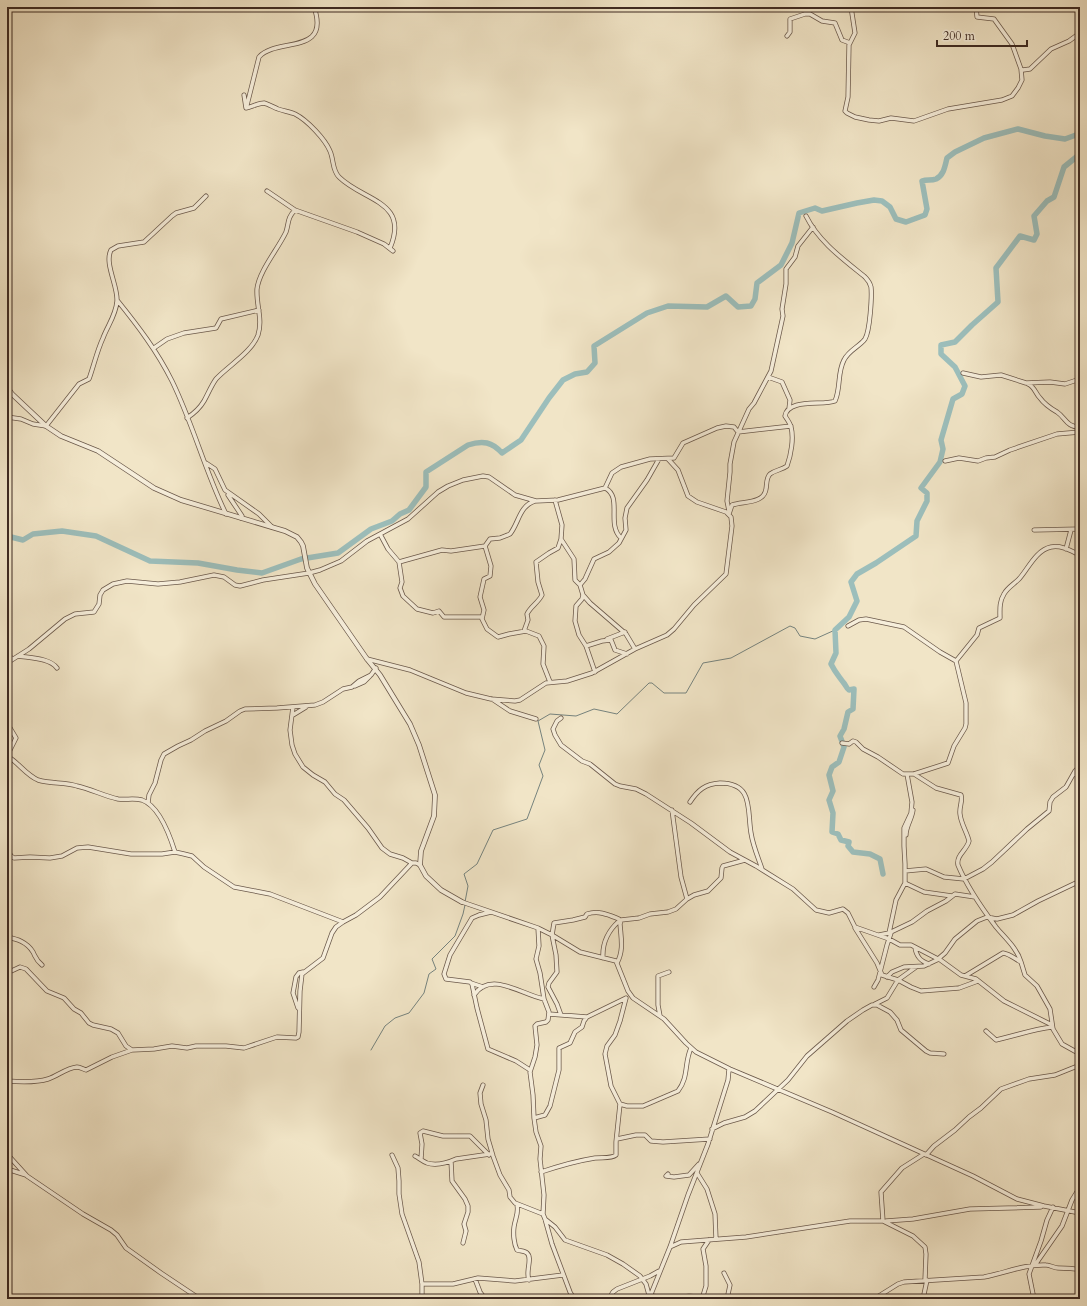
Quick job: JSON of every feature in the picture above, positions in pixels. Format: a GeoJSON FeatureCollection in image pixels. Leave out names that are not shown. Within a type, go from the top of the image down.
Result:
{"type":"FeatureCollection","features":[{"type":"Feature","properties":{"kind":"street"},"geometry":{"type":"LineString","coordinates":[[246,108],[259,57],[270,50],[296,44],[309,39],[317,26],[317,18],[314,7]]}},
{"type":"Feature","properties":{"kind":"street"},"geometry":{"type":"LineString","coordinates":[[851,7],[855,33],[850,43],[848,97],[845,111],[855,117],[879,121],[891,118],[914,121],[948,109],[1002,100],[1012,96],[1018,88],[1022,77],[1014,48],[1009,37],[994,19],[977,17],[976,7]]}},
{"type":"Feature","properties":{"kind":"street"},"geometry":{"type":"LineString","coordinates":[[787,36],[790,32],[790,18],[810,14],[822,21],[835,23],[842,40],[850,43]]}},
{"type":"Feature","properties":{"kind":"street"},"geometry":{"type":"LineString","coordinates":[[1021,69],[1030,69],[1051,49],[1069,41],[1080,33]]}},
{"type":"Feature","properties":{"kind":"street"},"geometry":{"type":"LineString","coordinates":[[244,95],[246,108]]}},
{"type":"Feature","properties":{"kind":"street"},"geometry":{"type":"LineString","coordinates":[[246,108],[263,103],[295,114],[308,123],[330,150],[338,176],[355,189],[377,200],[390,212],[396,230],[392,249],[358,232],[295,210],[268,191]]}},
{"type":"Feature","properties":{"kind":"street"},"geometry":{"type":"LineString","coordinates":[[46,426],[79,384],[89,378],[103,337],[113,317],[117,300],[115,284],[108,258],[111,250],[118,246],[144,242],[176,213],[194,208],[206,196]]}},
{"type":"Feature","properties":{"kind":"street"},"geometry":{"type":"LineString","coordinates":[[187,418],[203,402],[216,380],[252,344],[257,336],[260,327],[257,294],[259,283],[268,262],[277,249],[286,231],[289,217],[295,210]]}},
{"type":"Feature","properties":{"kind":"street"},"geometry":{"type":"LineString","coordinates":[[789,409],[804,403],[826,403],[835,401],[841,368],[844,360],[848,354],[865,338],[869,324],[871,291],[868,281],[840,257],[813,227],[806,216]]}},
{"type":"Feature","properties":{"kind":"street"},"geometry":{"type":"LineString","coordinates":[[367,659],[410,670],[466,693],[491,699],[518,701],[540,686],[550,682],[567,681],[595,672],[635,649],[667,635],[674,629],[681,618],[726,574],[732,529],[727,501],[730,461],[734,442],[771,371],[783,319],[786,269],[795,257],[798,246],[813,227]]}},
{"type":"Feature","properties":{"kind":"street"},"geometry":{"type":"LineString","coordinates":[[117,300],[154,348],[172,382],[197,438],[217,496],[226,514]]}},
{"type":"Feature","properties":{"kind":"street"},"geometry":{"type":"LineString","coordinates":[[154,348],[166,339],[184,333],[216,328],[221,319],[259,310]]}},
{"type":"Feature","properties":{"kind":"street"},"geometry":{"type":"LineString","coordinates":[[963,373],[981,377],[1001,375],[1033,386],[1037,395],[1044,403],[1059,414],[1066,423],[1080,427]]}},
{"type":"Feature","properties":{"kind":"street"},"geometry":{"type":"LineString","coordinates":[[729,513],[734,504],[755,501],[762,498],[766,492],[768,477],[772,473],[787,466],[792,444],[791,426],[785,416],[789,409],[790,400],[782,382],[768,377]]}},
{"type":"Feature","properties":{"kind":"street"},"geometry":{"type":"LineString","coordinates":[[1026,383],[1050,382],[1065,384],[1080,379]]}},
{"type":"Feature","properties":{"kind":"street"},"geometry":{"type":"LineString","coordinates":[[7,387],[12,394],[46,426],[61,436],[98,451],[154,488],[181,500],[289,532],[297,537],[303,546],[309,573],[321,594],[367,659],[376,668],[410,724],[419,745],[435,795],[434,816],[421,851],[420,865],[426,876],[441,890],[462,902],[538,928],[580,952],[614,960],[617,963],[633,998],[660,1016],[696,1052],[729,1069],[820,1106],[973,1176],[1017,1199],[1080,1213]]}},
{"type":"Feature","properties":{"kind":"street"},"geometry":{"type":"LineString","coordinates":[[7,417],[46,426]]}},
{"type":"Feature","properties":{"kind":"street"},"geometry":{"type":"LineString","coordinates":[[605,488],[610,475],[615,470],[626,465],[643,460],[668,459],[674,457],[683,442],[717,428],[726,426],[734,427],[738,432]]}},
{"type":"Feature","properties":{"kind":"street"},"geometry":{"type":"LineString","coordinates":[[738,432],[791,426]]}},
{"type":"Feature","properties":{"kind":"street"},"geometry":{"type":"LineString","coordinates":[[944,461],[959,458],[980,461],[986,458],[996,457],[1010,450],[1057,434],[1080,432]]}},
{"type":"Feature","properties":{"kind":"street"},"geometry":{"type":"LineString","coordinates":[[580,585],[585,579],[594,559],[612,550],[619,543],[626,530],[625,518],[627,508],[647,480],[659,459]]}},
{"type":"Feature","properties":{"kind":"street"},"geometry":{"type":"LineString","coordinates":[[668,459],[678,470],[686,491],[692,499],[729,513]]}},
{"type":"Feature","properties":{"kind":"street"},"geometry":{"type":"LineString","coordinates":[[206,463],[215,469],[225,490],[240,511],[242,516],[241,518]]}},
{"type":"Feature","properties":{"kind":"street"},"geometry":{"type":"LineString","coordinates":[[7,663],[29,649],[65,619],[80,613],[94,612],[99,604],[100,595],[103,590],[113,584],[127,581],[158,584],[180,582],[214,575],[224,577],[235,585],[240,586],[263,580],[309,573],[341,561],[363,543],[408,519],[438,492],[457,482],[483,476],[492,478],[515,495],[536,501]]}},
{"type":"Feature","properties":{"kind":"street"},"geometry":{"type":"LineString","coordinates":[[399,562],[442,550],[450,552],[485,546],[490,539],[500,538],[510,534],[523,509],[531,502],[555,500],[605,488],[610,491],[614,498],[614,524],[617,534],[621,538]]}},
{"type":"Feature","properties":{"kind":"street"},"geometry":{"type":"LineString","coordinates":[[225,490],[259,514],[273,528]]}},
{"type":"Feature","properties":{"kind":"street"},"geometry":{"type":"LineString","coordinates":[[524,631],[528,620],[527,614],[542,595],[538,582],[536,562],[558,548],[561,539],[562,525],[555,500]]}},
{"type":"Feature","properties":{"kind":"street"},"geometry":{"type":"LineString","coordinates":[[1034,530],[1080,529]]}},
{"type":"Feature","properties":{"kind":"street"},"geometry":{"type":"LineString","coordinates":[[1066,549],[1071,530]]}},
{"type":"Feature","properties":{"kind":"street"},"geometry":{"type":"LineString","coordinates":[[380,534],[388,549],[399,562],[402,582],[401,590],[405,598],[415,608],[431,613],[439,611],[444,617],[482,617]]}},
{"type":"Feature","properties":{"kind":"street"},"geometry":{"type":"LineString","coordinates":[[561,539],[573,556],[575,580],[580,585],[583,595],[625,632],[635,649]]}},
{"type":"Feature","properties":{"kind":"street"},"geometry":{"type":"LineString","coordinates":[[485,546],[491,569],[490,576],[484,579],[481,590],[480,597],[484,612],[482,617],[488,629],[498,637],[524,631],[537,635],[542,641],[545,649],[543,664],[550,682]]}},
{"type":"Feature","properties":{"kind":"street"},"geometry":{"type":"LineString","coordinates":[[956,661],[977,635],[979,628],[1000,618],[1000,606],[1004,594],[1040,554],[1050,547],[1061,547],[1080,555]]}},
{"type":"Feature","properties":{"kind":"street"},"geometry":{"type":"LineString","coordinates":[[583,595],[582,599],[576,606],[575,621],[578,632],[586,646],[595,672]]}},
{"type":"Feature","properties":{"kind":"street"},"geometry":{"type":"LineString","coordinates":[[842,743],[849,744],[854,741],[863,749],[899,772],[914,774],[948,764],[954,746],[965,728],[966,703],[956,661],[936,650],[904,627],[866,619],[859,620],[848,626]]}},
{"type":"Feature","properties":{"kind":"street"},"geometry":{"type":"LineString","coordinates":[[586,646],[625,632]]}},
{"type":"Feature","properties":{"kind":"street"},"geometry":{"type":"LineString","coordinates":[[602,641],[611,640],[615,650],[627,654]]}},
{"type":"Feature","properties":{"kind":"street"},"geometry":{"type":"LineString","coordinates":[[7,655],[13,659]]}},
{"type":"Feature","properties":{"kind":"street"},"geometry":{"type":"LineString","coordinates":[[18,656],[52,663],[57,668]]}},
{"type":"Feature","properties":{"kind":"street"},"geometry":{"type":"LineString","coordinates":[[293,715],[301,709],[323,702],[343,689],[364,682],[376,668]]}},
{"type":"Feature","properties":{"kind":"street"},"geometry":{"type":"LineString","coordinates":[[491,699],[511,711],[536,719]]}},
{"type":"Feature","properties":{"kind":"street"},"geometry":{"type":"LineString","coordinates":[[148,803],[149,795],[155,783],[164,754],[226,721],[240,710],[249,708],[315,705]]}},
{"type":"Feature","properties":{"kind":"street"},"geometry":{"type":"LineString","coordinates":[[293,707],[290,730],[292,745],[295,754],[303,767],[325,782],[335,794],[344,800],[368,828],[382,848],[390,854],[420,865]]}},
{"type":"Feature","properties":{"kind":"street"},"geometry":{"type":"LineString","coordinates":[[562,718],[557,721],[553,729],[562,745],[617,785],[640,791],[672,810],[730,852],[793,889],[816,910],[829,912],[841,909],[846,910],[877,963],[882,975],[898,980],[921,991],[959,988],[978,981]]}},
{"type":"Feature","properties":{"kind":"street"},"geometry":{"type":"LineString","coordinates":[[7,723],[16,738],[8,756],[9,798],[7,801]]}},
{"type":"Feature","properties":{"kind":"street"},"geometry":{"type":"LineString","coordinates":[[8,756],[37,779],[77,785],[119,799],[136,799],[148,803],[155,809],[170,834],[175,852]]}},
{"type":"Feature","properties":{"kind":"street"},"geometry":{"type":"LineString","coordinates":[[906,871],[926,869],[944,877],[964,879],[983,869],[1027,829],[1048,813],[1050,802],[1053,797],[1066,787],[1076,769],[1080,766]]}},
{"type":"Feature","properties":{"kind":"street"},"geometry":{"type":"LineString","coordinates":[[1073,776],[1080,770]]}},
{"type":"Feature","properties":{"kind":"street"},"geometry":{"type":"LineString","coordinates":[[874,987],[878,980],[889,939],[896,900],[905,882],[906,871],[904,838],[913,814],[907,774]]}},
{"type":"Feature","properties":{"kind":"street"},"geometry":{"type":"LineString","coordinates":[[914,774],[936,788],[961,795],[960,816],[969,841],[968,846],[957,861],[964,879],[989,917],[1017,951],[1026,975],[1037,986],[1050,1009],[1052,1026],[1062,1044],[1080,1054]]}},
{"type":"Feature","properties":{"kind":"street"},"geometry":{"type":"LineString","coordinates":[[690,802],[698,791],[710,784],[732,784],[742,789],[746,798],[749,812],[755,851],[762,870]]}},
{"type":"Feature","properties":{"kind":"street"},"geometry":{"type":"LineString","coordinates":[[672,810],[681,877],[687,899]]}},
{"type":"Feature","properties":{"kind":"street"},"geometry":{"type":"LineString","coordinates":[[7,850],[14,858],[57,857],[77,848],[88,847],[131,854],[162,854],[175,852],[192,856],[204,867],[234,887],[270,894],[343,922]]}},
{"type":"Feature","properties":{"kind":"street"},"geometry":{"type":"LineString","coordinates":[[603,958],[603,950],[607,934],[622,920],[639,918],[650,914],[668,912],[676,909],[694,895],[710,890],[721,878],[723,866],[745,860]]}},
{"type":"Feature","properties":{"kind":"street"},"geometry":{"type":"LineString","coordinates":[[299,1010],[292,993],[296,977],[301,972],[304,972],[323,958],[332,933],[336,927],[356,915],[388,890],[412,863]]}},
{"type":"Feature","properties":{"kind":"street"},"geometry":{"type":"LineString","coordinates":[[887,977],[892,972],[907,966],[916,967],[930,964],[945,953],[955,939],[973,924],[985,917],[997,919],[1013,916],[1038,901],[1080,881]]}},
{"type":"Feature","properties":{"kind":"street"},"geometry":{"type":"LineString","coordinates":[[905,882],[924,892],[952,896]]}},
{"type":"Feature","properties":{"kind":"street"},"geometry":{"type":"LineString","coordinates":[[878,935],[890,933],[912,922],[952,896],[959,894],[975,897]]}},
{"type":"Feature","properties":{"kind":"street"},"geometry":{"type":"LineString","coordinates":[[483,987],[471,983],[446,979],[444,974],[450,955],[472,918],[492,912]]}},
{"type":"Feature","properties":{"kind":"street"},"geometry":{"type":"LineString","coordinates":[[561,1016],[557,1004],[548,987],[549,983],[557,972],[556,955],[552,935],[555,922],[576,920],[585,917],[589,913],[603,913],[619,919],[622,953],[617,963]]}},
{"type":"Feature","properties":{"kind":"street"},"geometry":{"type":"LineString","coordinates":[[855,927],[889,939],[900,945],[908,944],[915,946],[951,966],[962,975],[978,981],[1004,1001],[1052,1026]]}},
{"type":"Feature","properties":{"kind":"street"},"geometry":{"type":"LineString","coordinates":[[538,928],[539,946],[536,959],[544,999],[549,1010],[549,1014],[546,1022],[535,1026],[537,1045],[535,1057],[530,1070],[534,1094],[534,1118],[536,1132],[541,1146],[541,1172],[544,1195],[543,1214]]}},
{"type":"Feature","properties":{"kind":"street"},"geometry":{"type":"LineString","coordinates":[[7,937],[25,943],[32,950],[36,959],[42,965]]}},
{"type":"Feature","properties":{"kind":"street"},"geometry":{"type":"LineString","coordinates":[[915,946],[918,956],[923,962],[930,964]]}},
{"type":"Feature","properties":{"kind":"street"},"geometry":{"type":"LineString","coordinates":[[965,976],[1003,953],[1009,954],[1014,959],[1021,962]]}},
{"type":"Feature","properties":{"kind":"street"},"geometry":{"type":"LineString","coordinates":[[7,973],[20,967],[26,969],[44,988],[64,998],[74,1009],[81,1013],[93,1025],[111,1029],[118,1033],[126,1046],[132,1050]]}},
{"type":"Feature","properties":{"kind":"street"},"geometry":{"type":"LineString","coordinates":[[712,1129],[724,1123],[750,1115],[788,1080],[807,1056],[839,1028],[863,1010],[887,998],[898,980],[916,967]]}},
{"type":"Feature","properties":{"kind":"street"},"geometry":{"type":"LineString","coordinates":[[7,1081],[42,1080],[49,1079],[67,1070],[75,1068],[86,1070],[112,1057],[132,1050],[172,1046],[186,1048],[196,1046],[226,1046],[244,1048],[277,1037],[296,1038],[298,1037],[299,1032],[301,975],[304,972]]}},
{"type":"Feature","properties":{"kind":"street"},"geometry":{"type":"LineString","coordinates":[[660,1016],[658,1005],[658,976],[670,972]]}},
{"type":"Feature","properties":{"kind":"street"},"geometry":{"type":"LineString","coordinates":[[471,983],[487,1048],[516,1061],[530,1070]]}},
{"type":"Feature","properties":{"kind":"street"},"geometry":{"type":"LineString","coordinates":[[474,996],[478,989],[503,984],[534,997],[544,999]]}},
{"type":"Feature","properties":{"kind":"street"},"geometry":{"type":"LineString","coordinates":[[534,1118],[545,1115],[550,1106],[559,1070],[559,1048],[570,1043],[576,1032],[582,1027],[587,1018],[626,998],[630,994]]}},
{"type":"Feature","properties":{"kind":"street"},"geometry":{"type":"LineString","coordinates":[[541,1172],[571,1162],[598,1157],[614,1157],[616,1155],[620,1105],[611,1086],[605,1054],[607,1046],[620,1021],[626,998]]}},
{"type":"Feature","properties":{"kind":"street"},"geometry":{"type":"LineString","coordinates":[[875,1004],[890,1012],[897,1020],[901,1030],[930,1054],[944,1054]]}},
{"type":"Feature","properties":{"kind":"street"},"geometry":{"type":"LineString","coordinates":[[549,1014],[587,1018]]}},
{"type":"Feature","properties":{"kind":"street"},"geometry":{"type":"LineString","coordinates":[[986,1031],[996,1040],[1052,1026]]}},
{"type":"Feature","properties":{"kind":"street"},"geometry":{"type":"LineString","coordinates":[[620,1105],[643,1106],[678,1091],[686,1075],[686,1061],[691,1048]]}},
{"type":"Feature","properties":{"kind":"street"},"geometry":{"type":"LineString","coordinates":[[884,1221],[881,1192],[902,1168],[925,1155],[1001,1089],[1028,1079],[1055,1075],[1080,1065]]}},
{"type":"Feature","properties":{"kind":"street"},"geometry":{"type":"LineString","coordinates":[[649,1297],[670,1247],[710,1139],[728,1080],[729,1069]]}},
{"type":"Feature","properties":{"kind":"street"},"geometry":{"type":"LineString","coordinates":[[483,1085],[480,1093],[480,1104],[486,1120],[491,1154],[509,1190],[512,1201],[517,1205],[543,1214],[565,1240],[607,1255],[623,1264],[641,1278],[646,1284],[649,1297]]}},
{"type":"Feature","properties":{"kind":"street"},"geometry":{"type":"LineString","coordinates":[[421,1159],[422,1144],[420,1133],[423,1132],[443,1136],[470,1136],[491,1154]]}},
{"type":"Feature","properties":{"kind":"street"},"geometry":{"type":"LineString","coordinates":[[617,1139],[636,1135],[645,1136],[651,1141],[663,1142],[710,1139]]}},
{"type":"Feature","properties":{"kind":"street"},"geometry":{"type":"LineString","coordinates":[[7,1154],[27,1176],[83,1214],[111,1230],[117,1235],[126,1248],[200,1299]]}},
{"type":"Feature","properties":{"kind":"street"},"geometry":{"type":"LineString","coordinates":[[415,1156],[428,1163],[436,1164],[451,1162],[456,1159],[491,1154]]}},
{"type":"Feature","properties":{"kind":"street"},"geometry":{"type":"LineString","coordinates":[[392,1155],[398,1168],[400,1181],[399,1194],[402,1214],[419,1262],[422,1284],[422,1299]]}},
{"type":"Feature","properties":{"kind":"street"},"geometry":{"type":"LineString","coordinates":[[451,1162],[452,1181],[465,1199],[468,1206],[468,1212],[464,1224],[466,1231],[463,1244]]}},
{"type":"Feature","properties":{"kind":"street"},"geometry":{"type":"LineString","coordinates":[[668,1174],[666,1176],[689,1175],[701,1162]]}},
{"type":"Feature","properties":{"kind":"street"},"geometry":{"type":"LineString","coordinates":[[7,1169],[27,1176]]}},
{"type":"Feature","properties":{"kind":"street"},"geometry":{"type":"LineString","coordinates":[[697,1173],[707,1189],[715,1214],[716,1239]]}},
{"type":"Feature","properties":{"kind":"street"},"geometry":{"type":"LineString","coordinates":[[1034,1299],[1029,1274],[1062,1226],[1068,1210],[1080,1187]]}},
{"type":"Feature","properties":{"kind":"street"},"geometry":{"type":"LineString","coordinates":[[517,1205],[518,1209],[514,1228],[514,1237],[517,1250],[526,1252],[528,1255],[528,1280]]}},
{"type":"Feature","properties":{"kind":"street"},"geometry":{"type":"LineString","coordinates":[[670,1247],[681,1242],[746,1237],[850,1221],[913,1219],[970,1208],[1034,1208],[1044,1206]]}},
{"type":"Feature","properties":{"kind":"street"},"geometry":{"type":"LineString","coordinates":[[1034,1265],[1047,1220],[1053,1208]]}},
{"type":"Feature","properties":{"kind":"street"},"geometry":{"type":"LineString","coordinates":[[546,1218],[552,1244],[563,1275],[574,1299]]}},
{"type":"Feature","properties":{"kind":"street"},"geometry":{"type":"LineString","coordinates":[[884,1221],[913,1236],[925,1247],[926,1280],[924,1299]]}},
{"type":"Feature","properties":{"kind":"street"},"geometry":{"type":"LineString","coordinates":[[674,1236],[681,1242]]}},
{"type":"Feature","properties":{"kind":"street"},"geometry":{"type":"LineString","coordinates":[[676,1299],[697,1297],[701,1299],[706,1286],[706,1266],[703,1249],[709,1240]]}},
{"type":"Feature","properties":{"kind":"street"},"geometry":{"type":"LineString","coordinates":[[874,1299],[898,1284],[926,1280],[984,1277],[1034,1265],[1048,1265],[1055,1268],[1080,1270]]}},
{"type":"Feature","properties":{"kind":"street"},"geometry":{"type":"LineString","coordinates":[[604,1299],[610,1297],[612,1292],[617,1289],[660,1271]]}},
{"type":"Feature","properties":{"kind":"street"},"geometry":{"type":"LineString","coordinates":[[724,1273],[730,1285],[727,1299]]}},
{"type":"Feature","properties":{"kind":"street"},"geometry":{"type":"LineString","coordinates":[[422,1284],[453,1284],[484,1278],[515,1281],[545,1276],[563,1275]]}},
{"type":"Feature","properties":{"kind":"street"},"geometry":{"type":"LineString","coordinates":[[475,1279],[480,1292],[485,1299]]}},
{"type":"Feature","properties":{"kind":"street"},"geometry":{"type":"LineString","coordinates":[[649,1297],[666,1299]]}},
{"type":"Feature","properties":{"kind":"waterway"},"geometry":{"type":"LineString","coordinates":[[7,536],[23,540],[33,534],[62,531],[96,536],[150,561],[198,563],[262,573],[301,559],[338,553],[371,529],[392,521],[400,514],[409,510],[426,487],[426,472],[468,445],[483,442],[495,446],[502,453],[521,440],[563,380],[575,374],[587,372],[595,363],[594,346],[647,313],[668,306],[707,307],[726,296],[738,307],[751,306],[755,299],[757,283],[781,265],[792,243],[799,213],[815,208],[822,211],[874,200],[882,201],[890,207],[896,219],[906,222],[925,215],[927,209],[922,181],[934,180],[939,177],[944,170],[947,158],[955,152],[984,138],[1018,129],[1045,136],[1065,139],[1076,135],[1080,131]]}},
{"type":"Feature","properties":{"kind":"waterway"},"geometry":{"type":"LineString","coordinates":[[883,874],[880,859],[870,854],[853,852],[848,846],[849,842],[841,840],[838,834],[832,832],[833,813],[829,800],[833,791],[829,775],[832,767],[839,762],[844,747],[840,736],[844,729],[848,712],[853,709],[854,689],[848,689],[831,664],[836,653],[835,630],[849,617],[857,601],[851,582],[857,574],[916,536],[917,521],[927,501],[927,493],[921,488],[940,462],[943,449],[941,440],[953,399],[962,394],[965,386],[955,367],[941,354],[941,345],[955,342],[998,302],[996,268],[1020,236],[1034,240],[1037,234],[1034,216],[1047,201],[1054,197],[1064,167],[1080,154]]}},
{"type":"Feature","properties":{"kind":"waterway"},"geometry":{"type":"LineString","coordinates":[[465,902],[468,886],[464,874],[477,864],[493,830],[527,819],[543,776],[539,765],[545,750],[538,721],[550,714],[576,716],[594,709],[617,714],[649,683],[652,683],[664,693],[686,693],[703,663],[731,658],[790,626],[795,628],[800,636],[815,639],[835,630]]}},
{"type":"Feature","properties":{"kind":"waterway"},"geometry":{"type":"LineString","coordinates":[[371,1050],[385,1026],[395,1018],[409,1013],[424,993],[429,974],[436,969],[432,959],[455,936],[465,905]]}}]}
